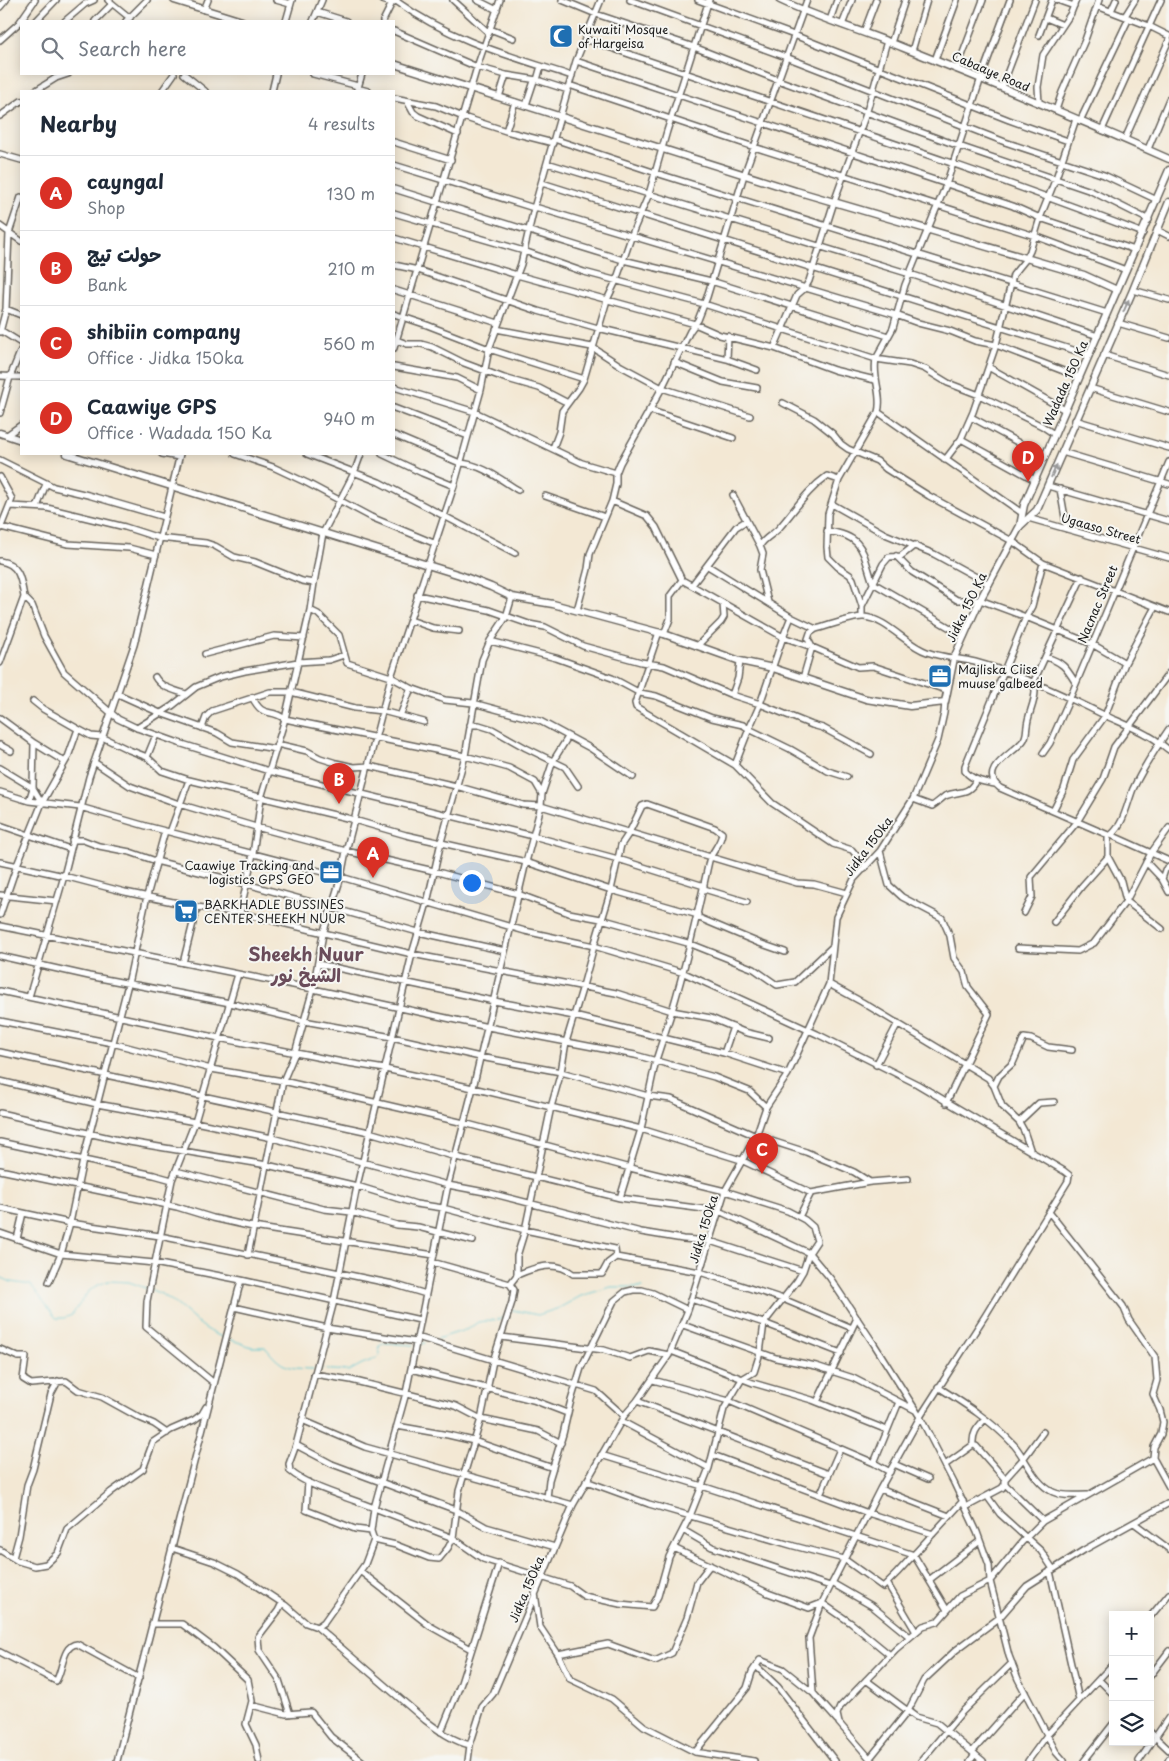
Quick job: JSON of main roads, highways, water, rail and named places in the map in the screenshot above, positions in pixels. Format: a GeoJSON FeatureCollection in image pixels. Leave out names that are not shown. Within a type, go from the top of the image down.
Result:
{"type":"FeatureCollection","features":[{"type":"Feature","properties":{"kind":"waterway"},"geometry":{"type":"LineString","coordinates":[[0,1277],[11,1282],[31,1285],[56,1318],[72,1315],[88,1292],[108,1281],[129,1282],[148,1289]]}},
{"type":"Feature","properties":{"kind":"waterway"},"geometry":{"type":"LineString","coordinates":[[512,1311],[538,1315],[559,1308],[581,1296],[611,1287],[642,1287]]}},
{"type":"Feature","properties":{"kind":"waterway"},"geometry":{"type":"LineString","coordinates":[[152,1290],[171,1300],[205,1328],[225,1338]]}},
{"type":"Feature","properties":{"kind":"waterway"},"geometry":{"type":"LineString","coordinates":[[434,1340],[468,1329],[478,1322],[500,1319],[505,1316]]}},
{"type":"Feature","properties":{"kind":"waterway"},"geometry":{"type":"LineString","coordinates":[[229,1339],[252,1347],[265,1347],[285,1366],[313,1369]]}},
{"type":"Feature","properties":{"kind":"waterway"},"geometry":{"type":"LineString","coordinates":[[319,1369],[349,1371],[375,1359],[380,1354],[379,1346],[386,1343],[413,1345]]}},
{"type":"Feature","properties":{"kind":"waterway"},"geometry":{"type":"LineString","coordinates":[[417,1345],[425,1343]]}},
{"type":"Feature","properties":{"kind":"place","name":"Kuwaiti Mosque of Hargeisa"},"geometry":{"type":"Point","coordinates":[561,36]}},
{"type":"Feature","properties":{"kind":"place","name":"Caawiye GPS"},"geometry":{"type":"Point","coordinates":[1028,482]}},
{"type":"Feature","properties":{"kind":"place","name":"Majliska Ciise muuse galbeed"},"geometry":{"type":"Point","coordinates":[940,676]}},
{"type":"Feature","properties":{"kind":"place","name":"حولت تيج"},"geometry":{"type":"Point","coordinates":[339,804]}},
{"type":"Feature","properties":{"kind":"place","name":"Caawiye Tracking and logistics GPS GEO"},"geometry":{"type":"Point","coordinates":[331,872]}},
{"type":"Feature","properties":{"kind":"place","name":"cayngal"},"geometry":{"type":"Point","coordinates":[373,878]}},
{"type":"Feature","properties":{"kind":"place","name":"BARKHADLE BUSSINES CENTER SHEEKH NUUR"},"geometry":{"type":"Point","coordinates":[186,911]}},
{"type":"Feature","properties":{"kind":"place","name":"shibiin company"},"geometry":{"type":"Point","coordinates":[762,1174]}},
{"type":"Feature","properties":{"kind":"district","name":"Sheekh Nuur الشيخ نور"},"geometry":{"type":"Point","coordinates":[306,963]}}]}
